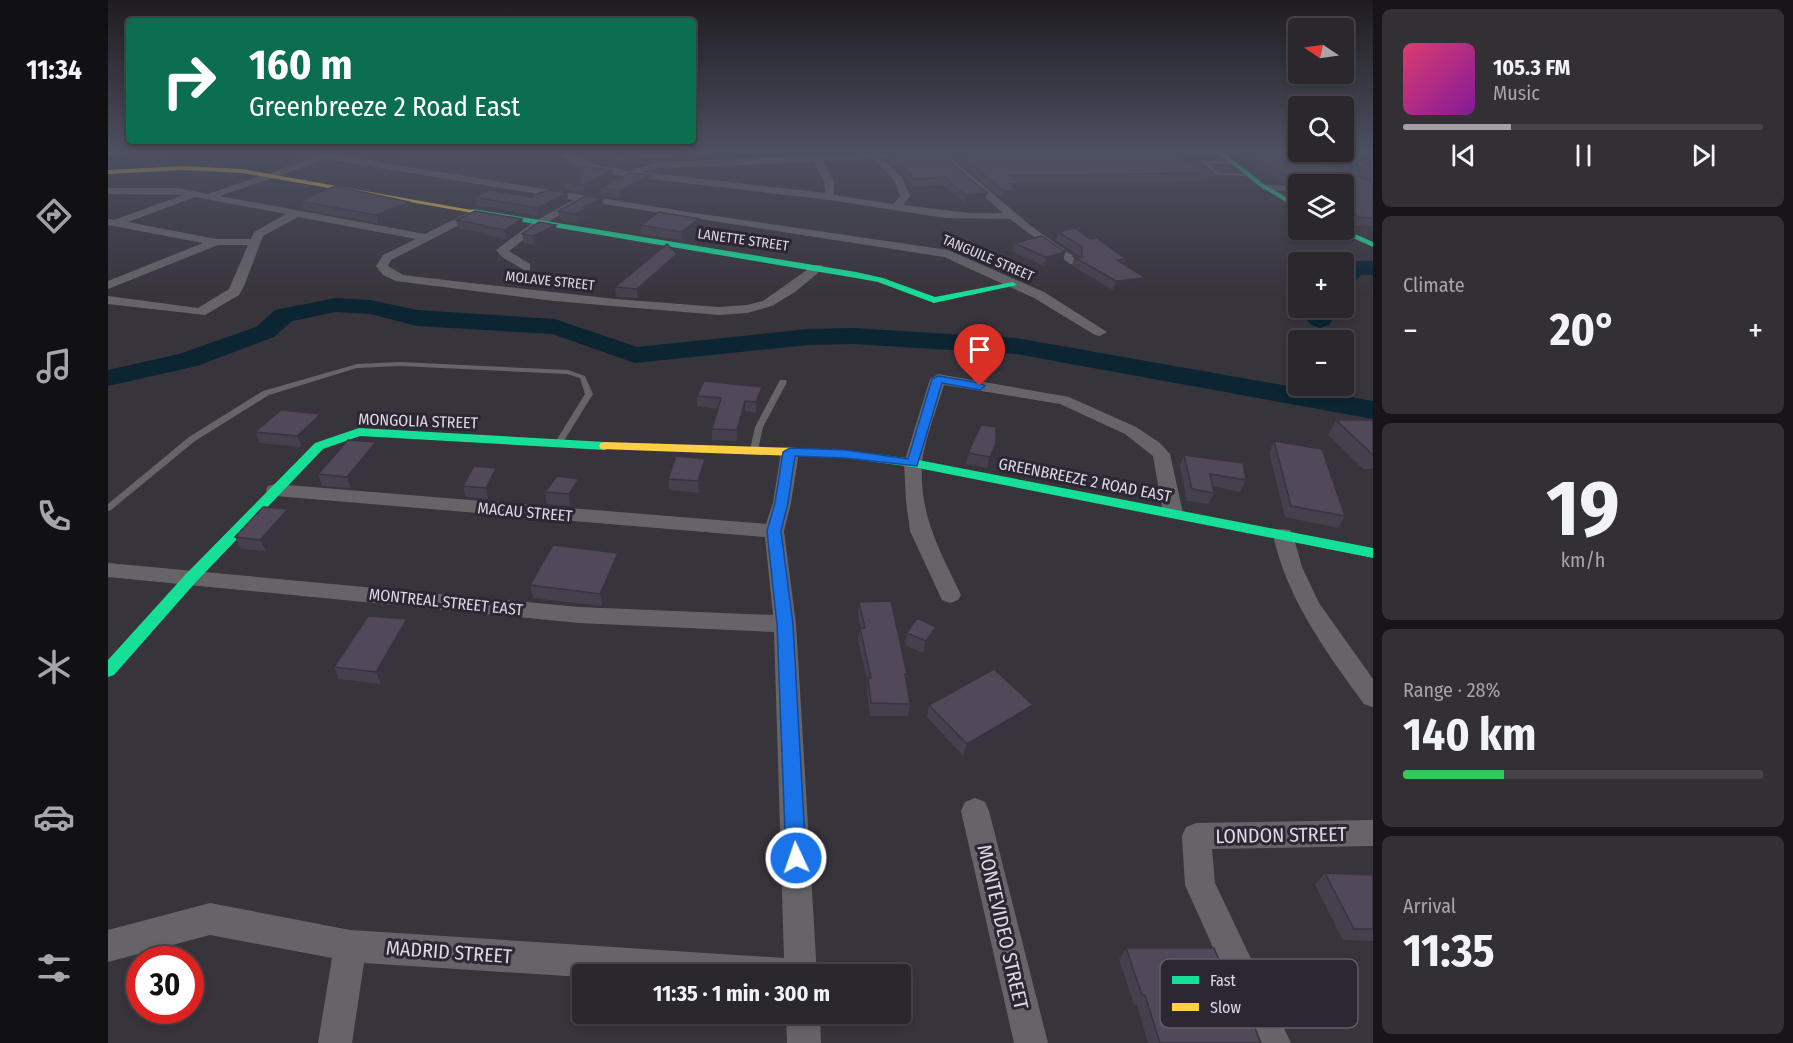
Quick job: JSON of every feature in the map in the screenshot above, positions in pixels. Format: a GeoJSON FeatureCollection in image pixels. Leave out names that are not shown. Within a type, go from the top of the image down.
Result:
{"type":"FeatureCollection","features":[{"type":"Feature","properties":{"kind":"street"},"geometry":{"type":"LineString","coordinates":[[112,222],[182,199]]}},
{"type":"Feature","properties":{"kind":"street"},"geometry":{"type":"LineString","coordinates":[[223,199],[424,237]]}},
{"type":"Feature","properties":{"kind":"street","name":"LANETTE STREET"},"geometry":{"type":"LineString","coordinates":[[401,199],[671,246],[818,268],[880,280],[934,300],[1013,285]]}},
{"type":"Feature","properties":{"kind":"street"},"geometry":{"type":"LineString","coordinates":[[526,267],[501,250],[539,222],[584,199]]}},
{"type":"Feature","properties":{"kind":"street","name":"TANGUILE STREET"},"geometry":{"type":"LineString","coordinates":[[584,199],[948,254],[1039,295],[1100,332]]}},
{"type":"Feature","properties":{"kind":"street"},"geometry":{"type":"LineString","coordinates":[[840,199],[984,217],[1015,216]]}},
{"type":"Feature","properties":{"kind":"street"},"geometry":{"type":"LineString","coordinates":[[896,207],[903,199]]}},
{"type":"Feature","properties":{"kind":"street"},"geometry":{"type":"LineString","coordinates":[[994,199],[1055,249],[1074,261]]}},
{"type":"Feature","properties":{"kind":"street","name":"MOLAVE STREET"},"geometry":{"type":"LineString","coordinates":[[477,212],[424,237],[387,258],[382,266],[387,272],[400,278],[682,309],[746,309],[764,305],[818,268]]}},
{"type":"Feature","properties":{"kind":"street"},"geometry":{"type":"LineString","coordinates":[[108,300],[200,312],[234,292],[258,234],[297,213]]}},
{"type":"Feature","properties":{"kind":"street"},"geometry":{"type":"LineString","coordinates":[[112,222],[216,242],[253,242]]}},
{"type":"Feature","properties":{"kind":"street"},"geometry":{"type":"LineString","coordinates":[[1354,229],[1373,238]]}},
{"type":"Feature","properties":{"kind":"street"},"geometry":{"type":"LineString","coordinates":[[1354,236],[1373,245]]}},
{"type":"Feature","properties":{"kind":"street"},"geometry":{"type":"LineString","coordinates":[[108,285],[216,242]]}},
{"type":"Feature","properties":{"kind":"street"},"geometry":{"type":"LineString","coordinates":[[950,596],[920,531],[915,501],[913,463],[938,379],[1064,400],[1106,418],[1144,440],[1161,454],[1173,513]]}},
{"type":"Feature","properties":{"kind":"street","name":"MONGOLIA STREET"},"geometry":{"type":"LineString","coordinates":[[108,670],[190,579],[319,446],[359,432],[558,444],[790,452]]}},
{"type":"Feature","properties":{"kind":"street"},"geometry":{"type":"LineString","coordinates":[[790,452],[782,503],[774,531],[785,624],[800,964]]}},
{"type":"Feature","properties":{"kind":"street","name":"GREENBREEZE 2 ROAD EAST"},"geometry":{"type":"LineString","coordinates":[[790,452],[845,454],[913,463],[1373,553]]}},
{"type":"Feature","properties":{"kind":"street","name":"MACAU STREET"},"geometry":{"type":"LineString","coordinates":[[275,490],[774,531]]}},
{"type":"Feature","properties":{"kind":"street"},"geometry":{"type":"LineString","coordinates":[[1283,535],[1292,570],[1313,611],[1341,656],[1373,697]]}},
{"type":"Feature","properties":{"kind":"street","name":"MONTREAL STREET EAST"},"geometry":{"type":"LineString","coordinates":[[108,570],[579,615],[785,624]]}},
{"type":"Feature","properties":{"kind":"street","name":"MONTEVIDEO STREET"},"geometry":{"type":"LineString","coordinates":[[975,811],[1030,1043]]}},
{"type":"Feature","properties":{"kind":"street","name":"LONDON STREET"},"geometry":{"type":"LineString","coordinates":[[1235,959],[1200,885],[1196,836],[1373,833]]}},
{"type":"Feature","properties":{"kind":"street","name":"MADRID STREET"},"geometry":{"type":"LineString","coordinates":[[108,946],[210,919],[350,946],[627,964]]}},
{"type":"Feature","properties":{"kind":"street"},"geometry":{"type":"LineString","coordinates":[[335,1043],[350,946]]}},
{"type":"Feature","properties":{"kind":"street"},"geometry":{"type":"LineString","coordinates":[[803,1024],[804,1043]]}},
{"type":"Feature","properties":{"kind":"street","name":"LONDON STREET"},"geometry":{"type":"LineString","coordinates":[[1267,1028],[1274,1043]]}},
{"type":"Feature","properties":{"kind":"lane"},"geometry":{"type":"LineString","coordinates":[[108,508],[192,439],[266,393],[357,366],[400,364],[568,372],[583,377],[590,394],[558,444]]}},
{"type":"Feature","properties":{"kind":"lane"},"geometry":{"type":"LineString","coordinates":[[754,450],[759,427],[783,382]]}},
{"type":"Feature","properties":{"kind":"building"},"geometry":{"type":"Polygon","coordinates":[[[305,199],[394,199],[409,202],[376,215],[299,201],[305,199]]]}},
{"type":"Feature","properties":{"kind":"building"},"geometry":{"type":"Polygon","coordinates":[[[484,199],[556,199],[538,208],[484,199]]]}},
{"type":"Feature","properties":{"kind":"building"},"geometry":{"type":"Polygon","coordinates":[[[581,199],[602,199],[583,207],[588,208],[576,214],[558,211],[581,199]]]}},
{"type":"Feature","properties":{"kind":"building"},"geometry":{"type":"Polygon","coordinates":[[[1354,199],[1373,199],[1373,218],[1359,217],[1354,214],[1354,199]]]}},
{"type":"Feature","properties":{"kind":"building"},"geometry":{"type":"Polygon","coordinates":[[[475,211],[522,219],[505,230],[456,220],[475,211]]]}},
{"type":"Feature","properties":{"kind":"building"},"geometry":{"type":"Polygon","coordinates":[[[659,212],[699,219],[681,232],[641,225],[659,212]]]}},
{"type":"Feature","properties":{"kind":"building"},"geometry":{"type":"Polygon","coordinates":[[[539,222],[556,225],[533,236],[522,234],[539,222]]]}},
{"type":"Feature","properties":{"kind":"building"},"geometry":{"type":"Polygon","coordinates":[[[1075,228],[1090,239],[1097,238],[1126,259],[1117,260],[1146,278],[1116,281],[1074,257],[1082,257],[1082,247],[1058,232],[1075,228]]]}},
{"type":"Feature","properties":{"kind":"building"},"geometry":{"type":"Polygon","coordinates":[[[1042,236],[1065,252],[1046,257],[1014,243],[1042,236]]]}},
{"type":"Feature","properties":{"kind":"building"},"geometry":{"type":"Polygon","coordinates":[[[667,244],[677,254],[637,289],[615,287],[667,244]]]}},
{"type":"Feature","properties":{"kind":"building"},"geometry":{"type":"Polygon","coordinates":[[[704,381],[762,387],[756,402],[745,401],[737,430],[712,429],[721,398],[697,396],[704,381]]]}},
{"type":"Feature","properties":{"kind":"building"},"geometry":{"type":"Polygon","coordinates":[[[281,410],[321,414],[297,436],[255,432],[281,410]]]}},
{"type":"Feature","properties":{"kind":"building"},"geometry":{"type":"Polygon","coordinates":[[[1336,420],[1373,420],[1373,454],[1372,454],[1336,420]]]}},
{"type":"Feature","properties":{"kind":"building"},"geometry":{"type":"Polygon","coordinates":[[[981,425],[996,427],[996,443],[990,457],[968,453],[981,425]]]}},
{"type":"Feature","properties":{"kind":"building"},"geometry":{"type":"Polygon","coordinates":[[[348,440],[376,442],[347,477],[318,474],[348,440]]]}},
{"type":"Feature","properties":{"kind":"building"},"geometry":{"type":"Polygon","coordinates":[[[1274,441],[1322,449],[1345,516],[1291,506],[1274,441]]]}},
{"type":"Feature","properties":{"kind":"building"},"geometry":{"type":"Polygon","coordinates":[[[1184,455],[1243,463],[1246,480],[1210,474],[1214,493],[1192,489],[1184,455]]]}},
{"type":"Feature","properties":{"kind":"building"},"geometry":{"type":"Polygon","coordinates":[[[676,456],[705,459],[698,481],[668,479],[676,456]]]}},
{"type":"Feature","properties":{"kind":"building"},"geometry":{"type":"Polygon","coordinates":[[[474,466],[496,468],[486,488],[463,486],[474,466]]]}},
{"type":"Feature","properties":{"kind":"building"},"geometry":{"type":"Polygon","coordinates":[[[557,476],[579,479],[569,494],[545,492],[557,476]]]}},
{"type":"Feature","properties":{"kind":"building"},"geometry":{"type":"Polygon","coordinates":[[[263,507],[288,509],[260,540],[235,537],[263,507]]]}},
{"type":"Feature","properties":{"kind":"building"},"geometry":{"type":"Polygon","coordinates":[[[553,545],[618,553],[600,594],[530,585],[553,545]]]}},
{"type":"Feature","properties":{"kind":"building"},"geometry":{"type":"Polygon","coordinates":[[[891,601],[907,674],[905,674],[910,704],[871,703],[868,678],[871,678],[860,628],[865,628],[859,602],[891,601]]]}},
{"type":"Feature","properties":{"kind":"building"},"geometry":{"type":"Polygon","coordinates":[[[368,616],[407,619],[376,672],[334,667],[368,616]]]}},
{"type":"Feature","properties":{"kind":"building"},"geometry":{"type":"Polygon","coordinates":[[[917,618],[936,627],[926,641],[907,633],[917,618]]]}},
{"type":"Feature","properties":{"kind":"building"},"geometry":{"type":"Polygon","coordinates":[[[994,669],[1033,705],[967,744],[929,705],[994,669]]]}},
{"type":"Feature","properties":{"kind":"building"},"geometry":{"type":"Polygon","coordinates":[[[1325,873],[1373,875],[1373,929],[1354,929],[1325,873]]]}},
{"type":"Feature","properties":{"kind":"building"},"geometry":{"type":"Polygon","coordinates":[[[1126,948],[1214,948],[1219,959],[1160,959],[1160,1028],[1255,1028],[1261,1043],[1160,1043],[1145,995],[1142,995],[1126,948]]]}},
{"type":"Feature","properties":{"kind":"waterway"},"geometry":{"type":"LineString","coordinates":[[1354,269],[1373,268]]}},
{"type":"Feature","properties":{"kind":"waterway"},"geometry":{"type":"LineString","coordinates":[[108,378],[187,360],[265,332],[284,315],[336,305],[370,307],[417,318],[555,327],[635,355],[808,337],[852,336],[1016,346],[1373,410]]}},
{"type":"Feature","properties":{"kind":"traffic: fast"},"geometry":{"type":"LineString","coordinates":[[1284,199],[1288,201]]}},
{"type":"Feature","properties":{"kind":"traffic: fast"},"geometry":{"type":"LineString","coordinates":[[473,211],[856,275],[880,280],[934,300],[1013,285]]}},
{"type":"Feature","properties":{"kind":"traffic: fast"},"geometry":{"type":"LineString","coordinates":[[1354,237],[1373,245]]}},
{"type":"Feature","properties":{"kind":"traffic: fast"},"geometry":{"type":"LineString","coordinates":[[108,671],[190,579],[319,446],[359,432],[605,446]]}},
{"type":"Feature","properties":{"kind":"traffic: fast"},"geometry":{"type":"LineString","coordinates":[[795,452],[845,454],[913,463],[1373,553]]}},
{"type":"Feature","properties":{"kind":"traffic: slow"},"geometry":{"type":"LineString","coordinates":[[402,199],[473,211]]}},
{"type":"Feature","properties":{"kind":"traffic: slow"},"geometry":{"type":"LineString","coordinates":[[605,446],[795,452]]}},
{"type":"Feature","properties":{"kind":"route"},"geometry":{"type":"LineString","coordinates":[[796,858],[785,624],[774,531],[782,503],[790,452],[845,454],[913,463],[938,379],[980,386]]}}]}
